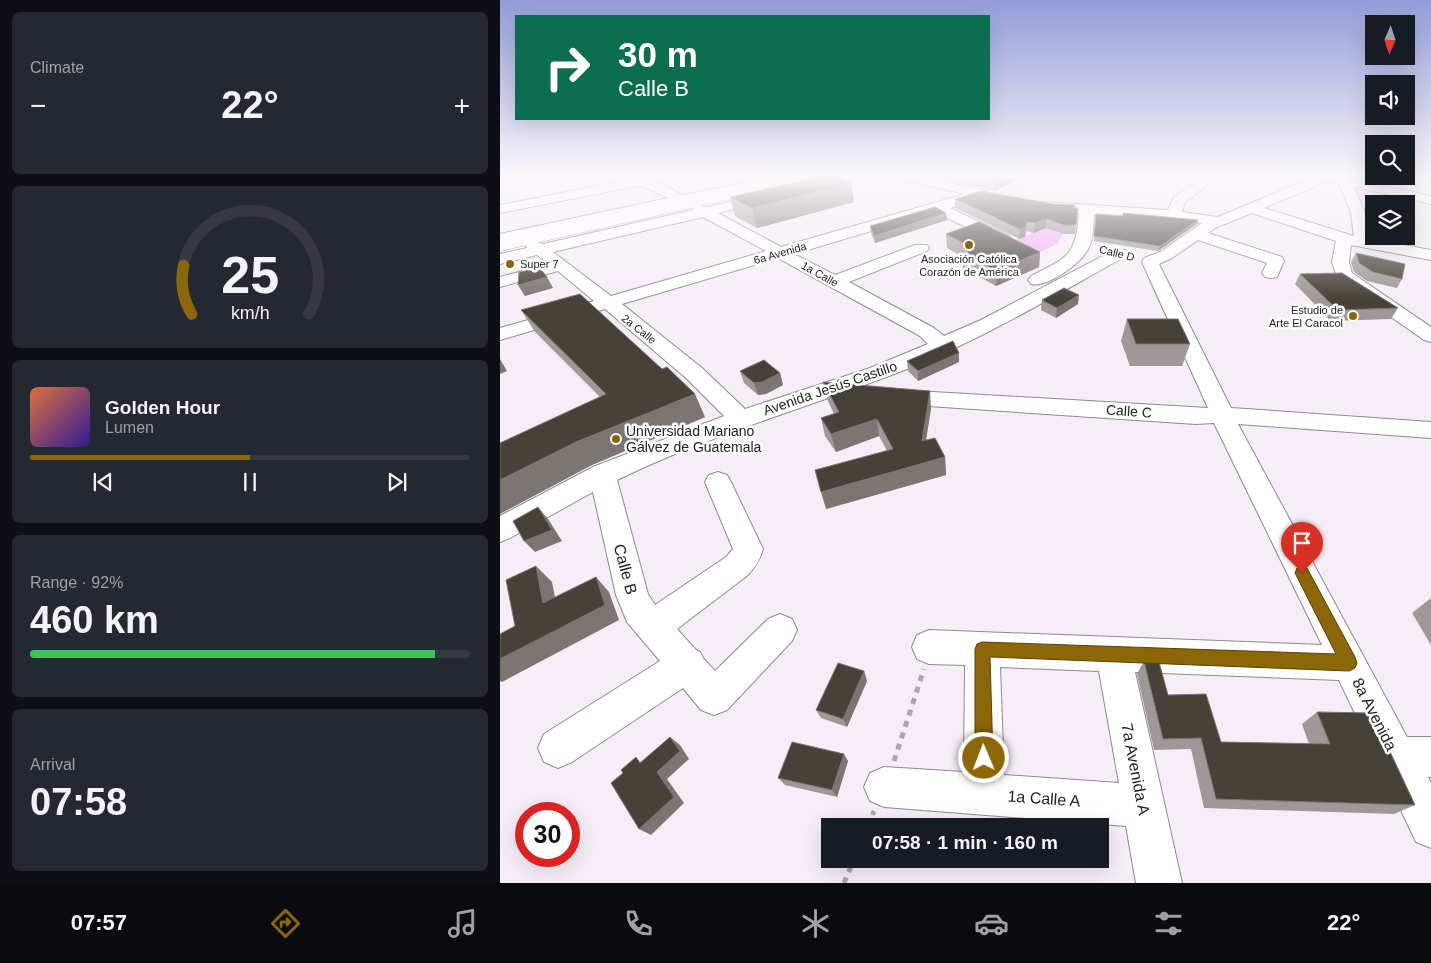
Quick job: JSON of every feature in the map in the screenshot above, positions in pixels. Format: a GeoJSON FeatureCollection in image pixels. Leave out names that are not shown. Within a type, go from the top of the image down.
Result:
{"type":"FeatureCollection","features":[{"type":"Feature","properties":{"kind":"main road"},"geometry":{"type":"LineString","coordinates":[[500,246],[630,217]]}},
{"type":"Feature","properties":{"kind":"main road"},"geometry":{"type":"LineString","coordinates":[[500,252],[530,243],[644,217]]}},
{"type":"Feature","properties":{"kind":"street","name":"1a Calle"},"geometry":{"type":"LineString","coordinates":[[715,217],[927,332],[941,344]]}},
{"type":"Feature","properties":{"kind":"street","name":"6a Avenida"},"geometry":{"type":"LineString","coordinates":[[500,334],[903,217]]}},
{"type":"Feature","properties":{"kind":"street"},"geometry":{"type":"LineString","coordinates":[[958,217],[1016,245]]}},
{"type":"Feature","properties":{"kind":"street"},"geometry":{"type":"LineString","coordinates":[[1083,245],[1086,217]]}},
{"type":"Feature","properties":{"kind":"street"},"geometry":{"type":"LineString","coordinates":[[1189,217],[1218,221]]}},
{"type":"Feature","properties":{"kind":"street"},"geometry":{"type":"LineString","coordinates":[[1150,262],[1166,255],[1195,234],[1228,217]]}},
{"type":"Feature","properties":{"kind":"street"},"geometry":{"type":"LineString","coordinates":[[1277,217],[1354,240],[1431,255]]}},
{"type":"Feature","properties":{"kind":"street"},"geometry":{"type":"LineString","coordinates":[[1357,217],[1354,240],[1340,251],[1340,262],[1344,276],[1431,336]]}},
{"type":"Feature","properties":{"kind":"street","name":"2a Calle"},"geometry":{"type":"LineString","coordinates":[[500,221],[564,266],[694,373],[741,419]]}},
{"type":"Feature","properties":{"kind":"street"},"geometry":{"type":"LineString","coordinates":[[1195,234],[1276,261],[1271,273]]}},
{"type":"Feature","properties":{"kind":"street"},"geometry":{"type":"LineString","coordinates":[[500,239],[530,243]]}},
{"type":"Feature","properties":{"kind":"street"},"geometry":{"type":"LineString","coordinates":[[500,259],[530,243]]}},
{"type":"Feature","properties":{"kind":"street","name":"Calle D"},"geometry":{"type":"LineString","coordinates":[[1083,245],[1150,262]]}},
{"type":"Feature","properties":{"kind":"street","name":"Avenida Jesús Castillo"},"geometry":{"type":"LineString","coordinates":[[941,344],[945,332],[950,328],[1063,265],[1075,256],[1083,245]]}},
{"type":"Feature","properties":{"kind":"street"},"geometry":{"type":"LineString","coordinates":[[834,282],[921,248]]}},
{"type":"Feature","properties":{"kind":"street","name":"Avenida Jesús Castillo"},"geometry":{"type":"LineString","coordinates":[[500,530],[602,474],[655,451],[922,355],[941,344],[967,334],[1120,253]]}},
{"type":"Feature","properties":{"kind":"street"},"geometry":{"type":"LineString","coordinates":[[1041,258],[1063,265]]}},
{"type":"Feature","properties":{"kind":"street","name":"8a Avenida"},"geometry":{"type":"LineString","coordinates":[[1150,262],[1223,415],[1232,438],[1349,663],[1414,757],[1431,827]]}},
{"type":"Feature","properties":{"kind":"street"},"geometry":{"type":"LineString","coordinates":[[500,282],[564,266]]}},
{"type":"Feature","properties":{"kind":"street","name":"Calle C"},"geometry":{"type":"LineString","coordinates":[[828,389],[848,390],[882,396],[1196,416],[1223,415],[1431,430]]}},
{"type":"Feature","properties":{"kind":"street","name":"Calle B"},"geometry":{"type":"LineString","coordinates":[[602,474],[632,595],[639,611],[688,664],[714,697],[780,630]]}},
{"type":"Feature","properties":{"kind":"street"},"geometry":{"type":"LineString","coordinates":[[652,627],[737,566],[746,556],[748,549],[732,517],[718,482]]}},
{"type":"Feature","properties":{"kind":"street"},"geometry":{"type":"LineString","coordinates":[[929,647],[1114,656],[1349,663]]}},
{"type":"Feature","properties":{"kind":"street"},"geometry":{"type":"LineString","coordinates":[[982,649],[984,794]]}},
{"type":"Feature","properties":{"kind":"street","name":"7a Avenida A"},"geometry":{"type":"LineString","coordinates":[[1114,656],[1159,883]]}},
{"type":"Feature","properties":{"kind":"street"},"geometry":{"type":"LineString","coordinates":[[558,748],[688,664]]}},
{"type":"Feature","properties":{"kind":"street","name":"1a Calle A"},"geometry":{"type":"LineString","coordinates":[[884,786],[1144,806]]}},
{"type":"Feature","properties":{"kind":"path"},"geometry":{"type":"LineString","coordinates":[[871,818],[920,686],[929,647]]}},
{"type":"Feature","properties":{"kind":"path"},"geometry":{"type":"LineString","coordinates":[[844,883],[850,868]]}},
{"type":"Feature","properties":{"kind":"shaded area"},"geometry":{"type":"Polygon","coordinates":[[[1046,227],[1063,234],[1057,244],[1038,253],[1013,241],[1046,227]]]}},
{"type":"Feature","properties":{"kind":"building"},"geometry":{"type":"Polygon","coordinates":[[[900,217],[933,217],[874,236],[870,226],[900,217]]]}},
{"type":"Feature","properties":{"kind":"building"},"geometry":{"type":"Polygon","coordinates":[[[994,217],[1077,217],[1076,225],[1064,225],[1047,219],[1035,223],[1027,222],[1025,227],[1020,229],[994,217]]]}},
{"type":"Feature","properties":{"kind":"building"},"geometry":{"type":"Polygon","coordinates":[[[1096,217],[1168,217],[1198,220],[1160,246],[1094,236],[1096,217]]]}},
{"type":"Feature","properties":{"kind":"building"},"geometry":{"type":"Polygon","coordinates":[[[979,222],[1040,252],[997,271],[963,254],[975,249],[946,234],[979,222]]]}},
{"type":"Feature","properties":{"kind":"building"},"geometry":{"type":"Polygon","coordinates":[[[1356,253],[1405,264],[1402,279],[1373,272],[1359,263],[1356,253]]]}},
{"type":"Feature","properties":{"kind":"building"},"geometry":{"type":"Polygon","coordinates":[[[540,268],[547,277],[518,285],[519,272],[540,268]]]}},
{"type":"Feature","properties":{"kind":"building"},"geometry":{"type":"Polygon","coordinates":[[[1342,273],[1398,308],[1338,310],[1300,274],[1342,273]]]}},
{"type":"Feature","properties":{"kind":"building"},"geometry":{"type":"Polygon","coordinates":[[[1064,288],[1079,295],[1057,308],[1042,300],[1064,288]]]}},
{"type":"Feature","properties":{"kind":"building"},"geometry":{"type":"Polygon","coordinates":[[[580,294],[662,369],[667,367],[695,394],[576,442],[500,480],[500,443],[606,394],[521,310],[580,294]]]}},
{"type":"Feature","properties":{"kind":"building"},"geometry":{"type":"Polygon","coordinates":[[[1127,319],[1178,319],[1190,344],[1136,344],[1127,319]]]}},
{"type":"Feature","properties":{"kind":"building"},"geometry":{"type":"Polygon","coordinates":[[[953,341],[959,353],[918,371],[907,361],[953,341]]]}},
{"type":"Feature","properties":{"kind":"building"},"geometry":{"type":"Polygon","coordinates":[[[764,360],[780,373],[762,382],[754,383],[740,371],[764,360]]]}},
{"type":"Feature","properties":{"kind":"building"},"geometry":{"type":"Polygon","coordinates":[[[823,382],[930,391],[922,441],[935,438],[945,457],[821,492],[815,470],[893,449],[877,419],[831,434],[821,418],[839,412],[823,382]]]}},
{"type":"Feature","properties":{"kind":"building"},"geometry":{"type":"Polygon","coordinates":[[[538,507],[552,530],[524,541],[513,521],[538,507]]]}},
{"type":"Feature","properties":{"kind":"building"},"geometry":{"type":"Polygon","coordinates":[[[536,566],[543,603],[596,577],[605,605],[500,659],[500,634],[515,626],[506,580],[536,566]]]}},
{"type":"Feature","properties":{"kind":"building"},"geometry":{"type":"Polygon","coordinates":[[[1144,661],[1159,662],[1168,695],[1206,694],[1221,742],[1330,744],[1317,712],[1372,713],[1415,805],[1216,799],[1201,738],[1163,739],[1144,661]]]}},
{"type":"Feature","properties":{"kind":"building"},"geometry":{"type":"Polygon","coordinates":[[[838,663],[864,671],[843,719],[816,710],[838,663]]]}},
{"type":"Feature","properties":{"kind":"building"},"geometry":{"type":"Polygon","coordinates":[[[670,737],[680,751],[657,772],[674,797],[639,829],[611,783],[623,773],[621,770],[636,757],[640,763],[670,737]]]}},
{"type":"Feature","properties":{"kind":"building"},"geometry":{"type":"Polygon","coordinates":[[[792,742],[844,754],[832,790],[778,778],[792,742]]]}},
{"type":"Feature","properties":{"kind":"place","name":"Asociación Católica Corazón de América"},"geometry":{"type":"Point","coordinates":[969,245]}},
{"type":"Feature","properties":{"kind":"place","name":"Super 7"},"geometry":{"type":"Point","coordinates":[510,264]}},
{"type":"Feature","properties":{"kind":"place","name":"Estudio de Arte El Caracol"},"geometry":{"type":"Point","coordinates":[1353,316]}},
{"type":"Feature","properties":{"kind":"place","name":"Universidad Mariano Gálvez de Guatemala"},"geometry":{"type":"Point","coordinates":[616,439]}},
{"type":"Feature","properties":{"kind":"route"},"geometry":{"type":"LineString","coordinates":[[984,758],[982,649],[1114,656],[1349,663],[1302,573]]}}]}
